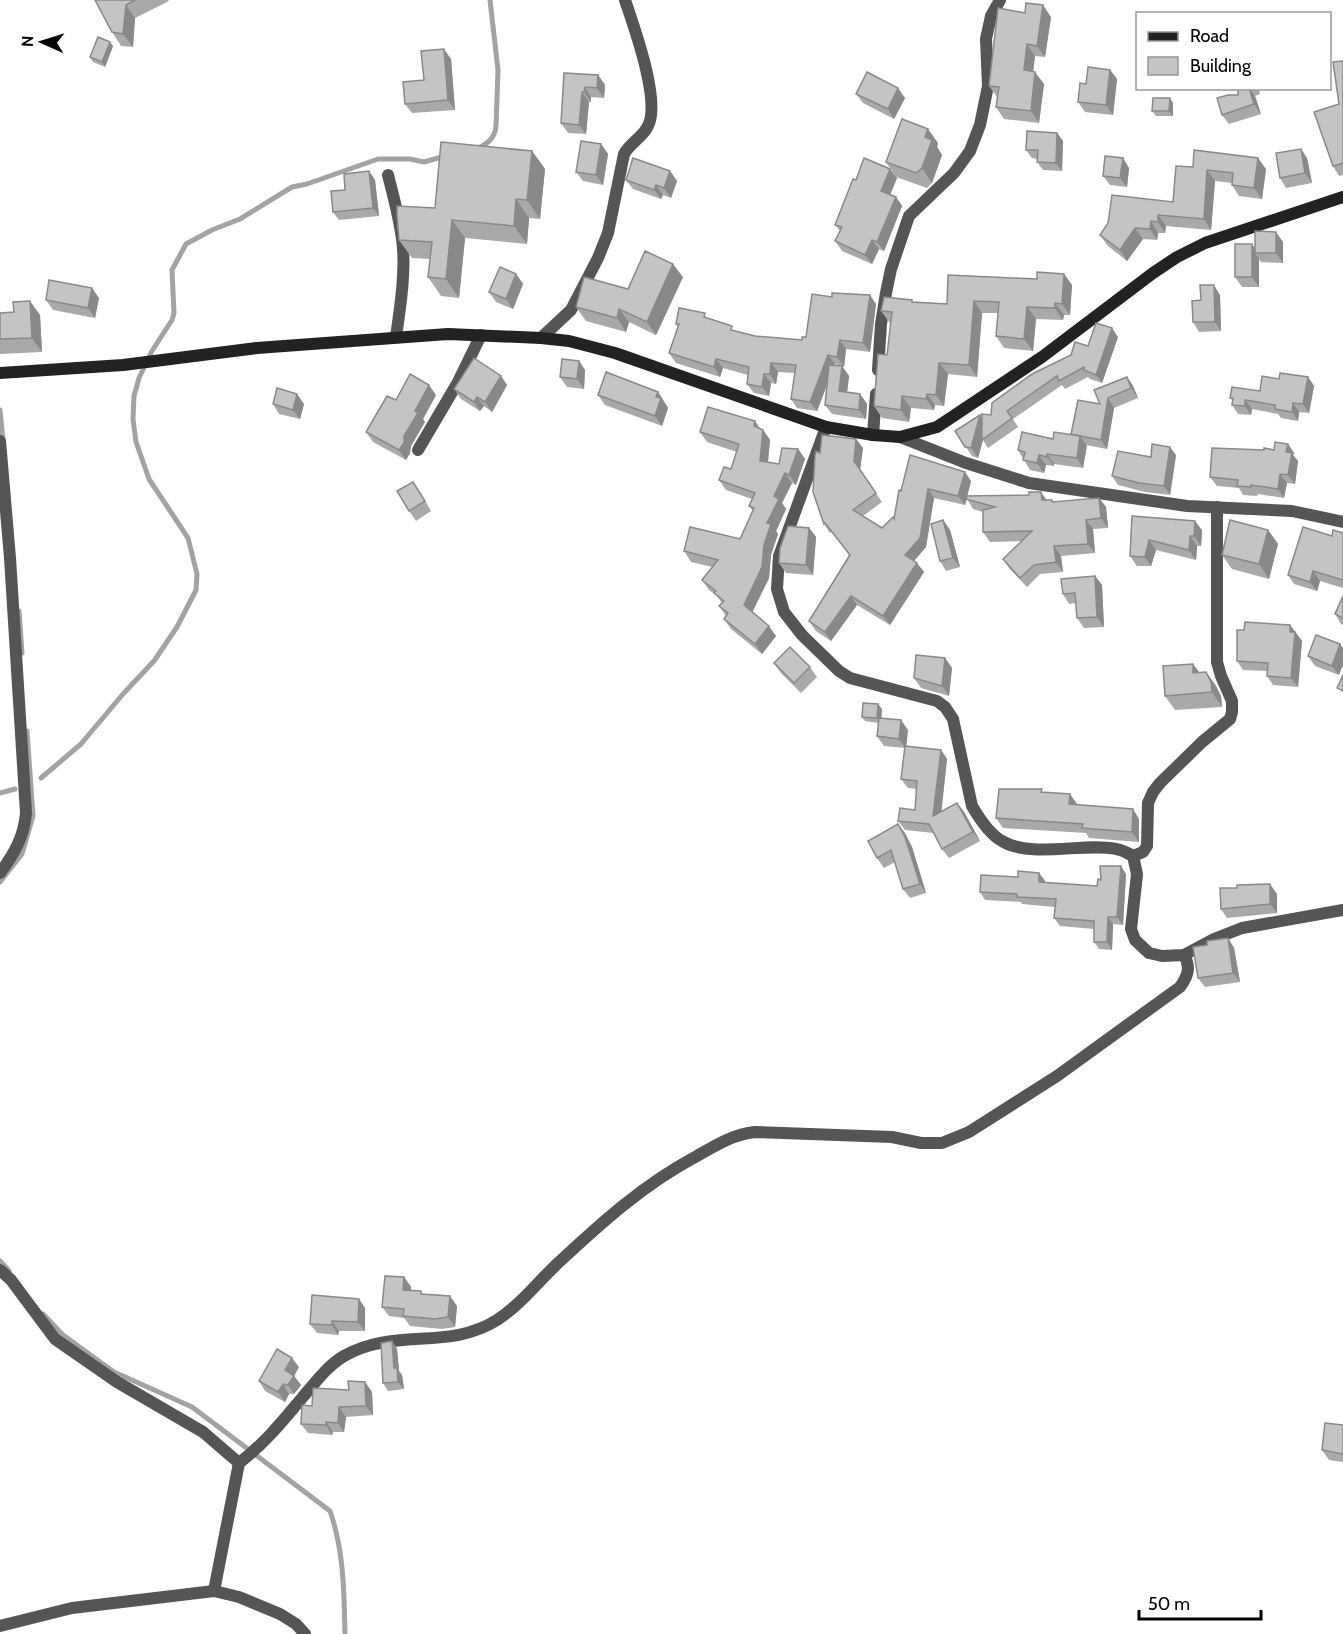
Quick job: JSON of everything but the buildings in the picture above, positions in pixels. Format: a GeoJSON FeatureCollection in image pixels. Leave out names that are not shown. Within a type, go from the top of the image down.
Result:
{"type":"FeatureCollection","features":[{"type":"Feature","properties":{"kind":"main road"},"geometry":{"type":"LineString","coordinates":[[0,373],[123,365],[257,348],[448,334],[541,338],[569,341],[615,354],[826,427],[900,437],[937,427],[1041,357],[1153,273],[1178,257],[1206,243],[1343,197]]}},
{"type":"Feature","properties":{"kind":"street"},"geometry":{"type":"LineString","coordinates":[[541,338],[571,310],[588,280],[608,233],[624,154],[630,144],[645,131],[650,123],[649,85],[644,59],[625,0]]}},
{"type":"Feature","properties":{"kind":"street"},"geometry":{"type":"LineString","coordinates":[[873,435],[881,324],[891,269],[909,216],[954,173],[969,151],[980,126],[987,86],[986,39],[992,16],[1000,0]]}},
{"type":"Feature","properties":{"kind":"street"},"geometry":{"type":"LineString","coordinates":[[388,175],[403,249],[403,276],[396,338]]}},
{"type":"Feature","properties":{"kind":"street"},"geometry":{"type":"LineString","coordinates":[[418,450],[458,382],[481,335]]}},
{"type":"Feature","properties":{"kind":"street"},"geometry":{"type":"LineString","coordinates":[[826,427],[779,556],[777,589],[784,612],[829,663],[850,678],[937,701],[945,707],[953,719],[972,806],[979,818],[1002,842],[1033,849],[1110,848],[1133,856],[1143,852],[1147,846],[1148,802],[1153,792],[1202,742],[1230,719],[1232,701],[1217,662],[1217,507]]}},
{"type":"Feature","properties":{"kind":"street"},"geometry":{"type":"LineString","coordinates":[[900,437],[966,463],[1029,483],[1187,506],[1292,511],[1343,522]]}},
{"type":"Feature","properties":{"kind":"street"},"geometry":{"type":"LineString","coordinates":[[0,441],[10,558],[26,813],[22,838],[14,855],[0,873]]}},
{"type":"Feature","properties":{"kind":"street"},"geometry":{"type":"LineString","coordinates":[[1133,856],[1137,874],[1131,929],[1135,940],[1149,953],[1162,956],[1184,955],[1242,928],[1343,910]]}},
{"type":"Feature","properties":{"kind":"street"},"geometry":{"type":"LineString","coordinates":[[214,1591],[239,1463],[258,1449],[326,1369],[344,1357],[384,1341],[457,1337],[495,1321],[513,1309],[554,1266],[626,1201],[669,1171],[723,1141],[756,1132],[892,1137],[942,1143],[969,1132],[1057,1077],[1179,987],[1188,972],[1184,955]]}},
{"type":"Feature","properties":{"kind":"street"},"geometry":{"type":"LineString","coordinates":[[0,1270],[11,1280],[55,1338],[117,1382],[203,1432],[239,1463]]}},
{"type":"Feature","properties":{"kind":"street"},"geometry":{"type":"LineString","coordinates":[[0,1626],[72,1608],[214,1591],[239,1597],[280,1614],[296,1624],[305,1634]]}},
{"type":"Feature","properties":{"kind":"waterway"},"geometry":{"type":"LineString","coordinates":[[478,148],[490,140],[496,126],[498,70],[490,0]]}},
{"type":"Feature","properties":{"kind":"waterway"},"geometry":{"type":"LineString","coordinates":[[41,778],[81,744],[154,661],[177,627],[196,590],[197,574],[188,538],[149,479],[136,442],[133,419],[134,396],[139,378],[152,351],[172,320],[174,313],[172,270],[186,244],[240,219],[292,187],[378,159],[410,159],[424,162],[445,156]]}},
{"type":"Feature","properties":{"kind":"waterway"},"geometry":{"type":"LineString","coordinates":[[0,410],[3,441]]}},
{"type":"Feature","properties":{"kind":"waterway"},"geometry":{"type":"LineString","coordinates":[[19,611],[22,653]]}},
{"type":"Feature","properties":{"kind":"waterway"},"geometry":{"type":"LineString","coordinates":[[0,882],[22,854],[33,816],[27,731]]}},
{"type":"Feature","properties":{"kind":"waterway"},"geometry":{"type":"LineString","coordinates":[[0,793],[15,789]]}},
{"type":"Feature","properties":{"kind":"waterway"},"geometry":{"type":"LineString","coordinates":[[0,1261],[9,1271]]}},
{"type":"Feature","properties":{"kind":"waterway"},"geometry":{"type":"LineString","coordinates":[[43,1314],[63,1335],[114,1372],[192,1407],[330,1511],[341,1556],[345,1634]]}}]}
